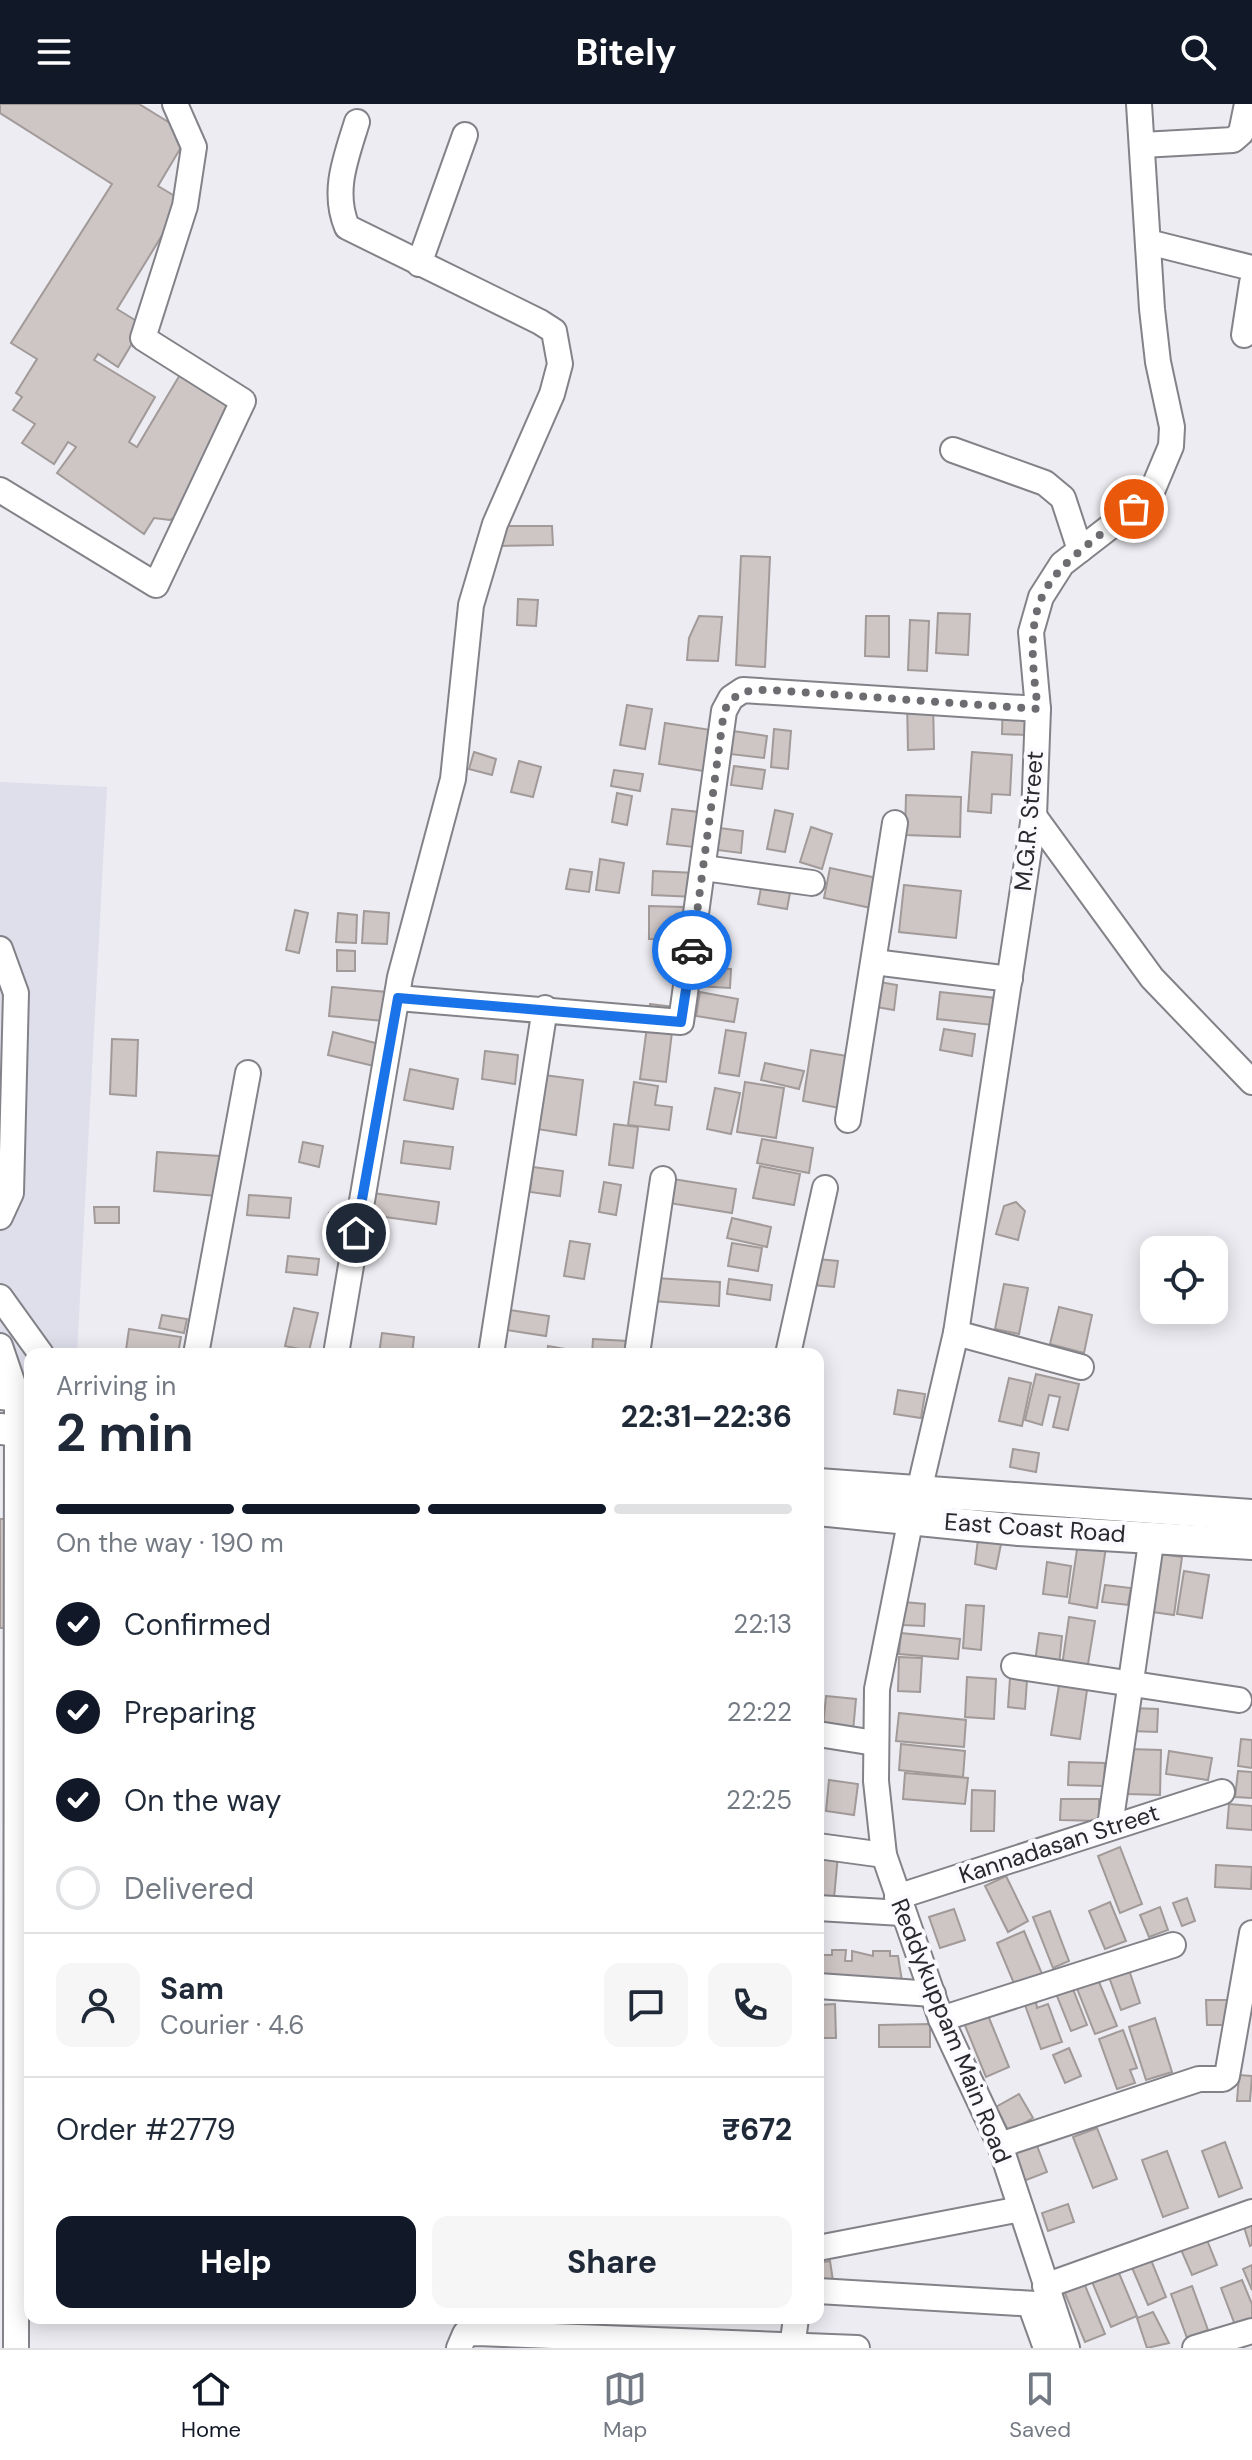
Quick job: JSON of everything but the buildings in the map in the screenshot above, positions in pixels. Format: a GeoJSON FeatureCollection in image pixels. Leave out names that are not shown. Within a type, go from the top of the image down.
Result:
{"type":"FeatureCollection","features":[{"type":"Feature","properties":{"kind":"main road","name":"East Coast Road"},"geometry":{"type":"LineString","coordinates":[[824,1485],[1019,1530],[1252,1544]]}},
{"type":"Feature","properties":{"kind":"main road","name":"East Coast Road"},"geometry":{"type":"LineString","coordinates":[[824,1510],[915,1505],[1252,1515]]}},
{"type":"Feature","properties":{"kind":"street"},"geometry":{"type":"LineString","coordinates":[[0,490],[156,585],[243,401],[143,338],[185,206],[194,147],[175,104]]}},
{"type":"Feature","properties":{"kind":"street","name":"M.G.R. Street"},"geometry":{"type":"LineString","coordinates":[[915,1505],[956,1333],[1034,816],[1038,709],[1031,632],[1041,597],[1062,564],[1150,496],[1171,446],[1172,427],[1155,335],[1139,104]]}},
{"type":"Feature","properties":{"kind":"street"},"geometry":{"type":"LineString","coordinates":[[1142,145],[1233,140],[1241,133],[1247,104]]}},
{"type":"Feature","properties":{"kind":"street"},"geometry":{"type":"LineString","coordinates":[[337,1348],[408,942],[453,779],[471,605],[495,524],[552,394],[560,364],[554,331],[347,227],[339,208],[341,177],[357,122]]}},
{"type":"Feature","properties":{"kind":"street"},"geometry":{"type":"LineString","coordinates":[[419,264],[465,135]]}},
{"type":"Feature","properties":{"kind":"street"},"geometry":{"type":"LineString","coordinates":[[1148,242],[1252,268]]}},
{"type":"Feature","properties":{"kind":"street"},"geometry":{"type":"LineString","coordinates":[[1244,335],[1252,283]]}},
{"type":"Feature","properties":{"kind":"street"},"geometry":{"type":"LineString","coordinates":[[953,450],[1045,483],[1063,498],[1080,550]]}},
{"type":"Feature","properties":{"kind":"street"},"geometry":{"type":"LineString","coordinates":[[398,998],[545,1008],[681,1022],[724,711],[731,698],[743,690],[1038,709]]}},
{"type":"Feature","properties":{"kind":"street"},"geometry":{"type":"LineString","coordinates":[[1034,816],[1152,978],[1252,1082]]}},
{"type":"Feature","properties":{"kind":"street"},"geometry":{"type":"LineString","coordinates":[[848,1120],[895,823]]}},
{"type":"Feature","properties":{"kind":"street"},"geometry":{"type":"LineString","coordinates":[[704,868],[812,883]]}},
{"type":"Feature","properties":{"kind":"street"},"geometry":{"type":"LineString","coordinates":[[0,949],[16,993],[11,1193],[0,1217]]}},
{"type":"Feature","properties":{"kind":"street"},"geometry":{"type":"LineString","coordinates":[[874,962],[1010,979]]}},
{"type":"Feature","properties":{"kind":"street"},"geometry":{"type":"LineString","coordinates":[[492,1348],[545,1008]]}},
{"type":"Feature","properties":{"kind":"street"},"geometry":{"type":"LineString","coordinates":[[197,1348],[248,1073]]}},
{"type":"Feature","properties":{"kind":"street"},"geometry":{"type":"LineString","coordinates":[[638,1348],[663,1179]]}},
{"type":"Feature","properties":{"kind":"street"},"geometry":{"type":"LineString","coordinates":[[789,1348],[825,1188]]}},
{"type":"Feature","properties":{"kind":"street"},"geometry":{"type":"LineString","coordinates":[[0,1297],[37,1348]]}},
{"type":"Feature","properties":{"kind":"street"},"geometry":{"type":"LineString","coordinates":[[956,1333],[1081,1367]]}},
{"type":"Feature","properties":{"kind":"street"},"geometry":{"type":"LineString","coordinates":[[0,1346],[12,1392],[16,1431],[23,1968],[16,2348]]}},
{"type":"Feature","properties":{"kind":"street","name":"Reddykuppam Main Road"},"geometry":{"type":"LineString","coordinates":[[915,1505],[882,1659],[875,1743],[884,1855],[941,2019],[1000,2145],[1021,2209],[1042,2298],[1067,2348]]}},
{"type":"Feature","properties":{"kind":"street"},"geometry":{"type":"LineString","coordinates":[[1110,1826],[1152,1536]]}},
{"type":"Feature","properties":{"kind":"street"},"geometry":{"type":"LineString","coordinates":[[1014,1666],[1239,1700]]}},
{"type":"Feature","properties":{"kind":"street"},"geometry":{"type":"LineString","coordinates":[[824,1735],[875,1743]]}},
{"type":"Feature","properties":{"kind":"street","name":"Kannadasan Street"},"geometry":{"type":"LineString","coordinates":[[899,1905],[1110,1826],[1222,1792]]}},
{"type":"Feature","properties":{"kind":"street"},"geometry":{"type":"LineString","coordinates":[[824,1847],[884,1855]]}},
{"type":"Feature","properties":{"kind":"street"},"geometry":{"type":"LineString","coordinates":[[824,1908],[899,1905]]}},
{"type":"Feature","properties":{"kind":"street"},"geometry":{"type":"LineString","coordinates":[[1000,2145],[1199,2079],[1223,2079],[1227,2076],[1252,1933]]}},
{"type":"Feature","properties":{"kind":"street"},"geometry":{"type":"LineString","coordinates":[[941,2019],[1173,1945]]}},
{"type":"Feature","properties":{"kind":"street"},"geometry":{"type":"LineString","coordinates":[[824,1986],[933,1994]]}},
{"type":"Feature","properties":{"kind":"street"},"geometry":{"type":"LineString","coordinates":[[824,2247],[1021,2209]]}},
{"type":"Feature","properties":{"kind":"street"},"geometry":{"type":"LineString","coordinates":[[824,2291],[1042,2298],[1252,2212]]}},
{"type":"Feature","properties":{"kind":"street"},"geometry":{"type":"LineString","coordinates":[[1042,2298],[1046,2348]]}},
{"type":"Feature","properties":{"kind":"street"},"geometry":{"type":"LineString","coordinates":[[792,2346],[795,2324]]}},
{"type":"Feature","properties":{"kind":"street"},"geometry":{"type":"LineString","coordinates":[[1195,2348],[1252,2331]]}},
{"type":"Feature","properties":{"kind":"street"},"geometry":{"type":"LineString","coordinates":[[459,2348],[465,2334],[477,2333],[857,2348]]}},
{"type":"Feature","properties":{"kind":"shaded area"},"geometry":{"type":"Polygon","coordinates":[[[0,782],[107,787],[77,1348],[24,1348],[24,1376],[0,1374],[0,782]]]}},
{"type":"Feature","properties":{"kind":"way so far"},"geometry":{"type":"LineString","coordinates":[[692,950],[724,711],[731,698],[743,690],[771,690],[1038,709],[1031,632],[1041,597],[1062,564],[1134,509]]}},
{"type":"Feature","properties":{"kind":"route"},"geometry":{"type":"LineString","coordinates":[[356,1233],[398,998],[545,1008],[681,1022],[692,950]]}}]}
